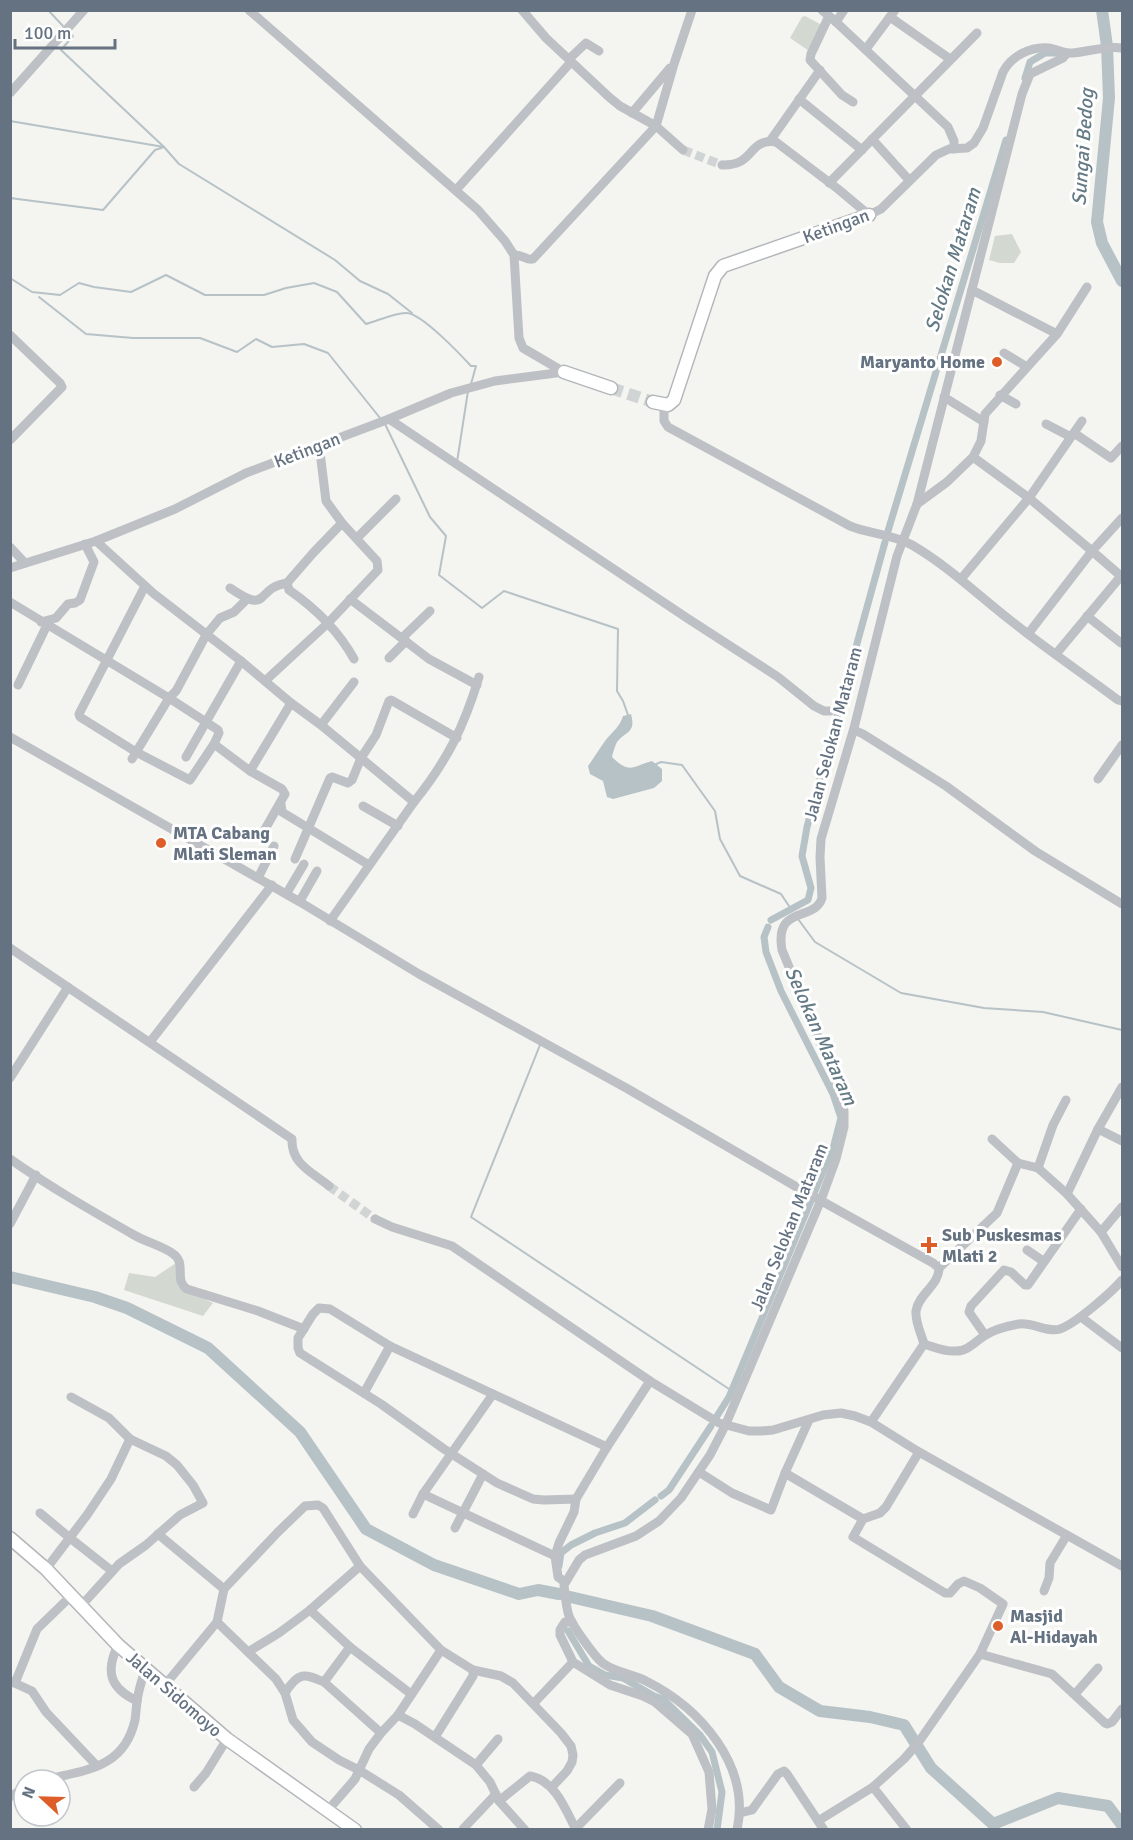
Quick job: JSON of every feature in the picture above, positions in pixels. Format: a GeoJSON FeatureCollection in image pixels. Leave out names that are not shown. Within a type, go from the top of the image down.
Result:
{"type":"FeatureCollection","features":[{"type":"Feature","properties":{"kind":"main road","name":"Ketingan"},"geometry":{"type":"LineString","coordinates":[[659,404],[671,404],[675,396],[715,276],[723,266],[869,215]]}},
{"type":"Feature","properties":{"kind":"main road","name":"Ketingan"},"geometry":{"type":"LineString","coordinates":[[564,372],[611,388]]}},
{"type":"Feature","properties":{"kind":"main road","name":"Jalan Sidomoyo"},"geometry":{"type":"LineString","coordinates":[[13,1544],[46,1569],[145,1670],[227,1739],[329,1809],[355,1830]]}},
{"type":"Feature","properties":{"kind":"street"},"geometry":{"type":"LineString","coordinates":[[10,93],[84,10]]}},
{"type":"Feature","properties":{"kind":"street"},"geometry":{"type":"LineString","coordinates":[[249,10],[456,190],[478,210],[505,241],[514,255],[520,342],[525,351],[564,372]]}},
{"type":"Feature","properties":{"kind":"street"},"geometry":{"type":"LineString","coordinates":[[522,10],[546,38],[609,97],[656,126],[683,150]]}},
{"type":"Feature","properties":{"kind":"street"},"geometry":{"type":"LineString","coordinates":[[514,255],[529,260],[533,259],[656,126],[692,10]]}},
{"type":"Feature","properties":{"kind":"street"},"geometry":{"type":"LineString","coordinates":[[844,10],[829,16],[809,57],[842,95],[853,102]]}},
{"type":"Feature","properties":{"kind":"street"},"geometry":{"type":"LineString","coordinates":[[866,49],[892,14],[950,59]]}},
{"type":"Feature","properties":{"kind":"street"},"geometry":{"type":"LineString","coordinates":[[829,16],[948,127],[954,141],[954,149]]}},
{"type":"Feature","properties":{"kind":"street"},"geometry":{"type":"LineString","coordinates":[[829,183],[977,33]]}},
{"type":"Feature","properties":{"kind":"street"},"geometry":{"type":"LineString","coordinates":[[456,190],[583,45],[586,43],[599,51]]}},
{"type":"Feature","properties":{"kind":"street","name":"Jalan Selokan Mataram"},"geometry":{"type":"LineString","coordinates":[[564,1584],[579,1560],[585,1555],[636,1536],[659,1521],[681,1498],[710,1455],[841,1142],[844,1111],[833,1073],[782,950],[783,928],[791,918],[815,910],[821,904],[823,882],[820,857],[821,840],[854,730],[901,540],[917,504],[1027,78],[1030,74],[1070,53],[1120,47]]}},
{"type":"Feature","properties":{"kind":"street","name":"Ketingan"},"geometry":{"type":"LineString","coordinates":[[869,215],[881,209],[936,155],[946,150],[967,148],[978,138],[1002,72],[1011,61],[1023,53],[1036,49],[1049,48],[1070,53]]}},
{"type":"Feature","properties":{"kind":"street"},"geometry":{"type":"LineString","coordinates":[[632,112],[674,64]]}},
{"type":"Feature","properties":{"kind":"street"},"geometry":{"type":"LineString","coordinates":[[770,141],[820,70]]}},
{"type":"Feature","properties":{"kind":"street"},"geometry":{"type":"LineString","coordinates":[[799,99],[862,150]]}},
{"type":"Feature","properties":{"kind":"street"},"geometry":{"type":"LineString","coordinates":[[872,139],[909,180]]}},
{"type":"Feature","properties":{"kind":"street"},"geometry":{"type":"LineString","coordinates":[[722,165],[743,161],[759,143],[770,141],[782,145],[869,215]]}},
{"type":"Feature","properties":{"kind":"street"},"geometry":{"type":"LineString","coordinates":[[917,504],[947,482],[973,456],[981,441],[985,414],[1057,334],[1087,287]]}},
{"type":"Feature","properties":{"kind":"street"},"geometry":{"type":"LineString","coordinates":[[972,290],[1057,334]]}},
{"type":"Feature","properties":{"kind":"street"},"geometry":{"type":"LineString","coordinates":[[10,334],[60,382],[62,387],[10,440]]}},
{"type":"Feature","properties":{"kind":"street"},"geometry":{"type":"LineString","coordinates":[[1004,353],[1027,367]]}},
{"type":"Feature","properties":{"kind":"street","name":"Ketingan"},"geometry":{"type":"LineString","coordinates":[[10,568],[96,541],[174,509],[246,473],[451,393],[477,385],[564,372]]}},
{"type":"Feature","properties":{"kind":"street"},"geometry":{"type":"LineString","coordinates":[[1000,395],[1016,404]]}},
{"type":"Feature","properties":{"kind":"street"},"geometry":{"type":"LineString","coordinates":[[944,398],[984,422]]}},
{"type":"Feature","properties":{"kind":"street"},"geometry":{"type":"LineString","coordinates":[[659,404],[668,428],[850,526],[865,532],[901,540],[961,579],[1028,634],[1121,698]]}},
{"type":"Feature","properties":{"kind":"street"},"geometry":{"type":"LineString","coordinates":[[389,419],[778,677],[814,706],[826,712],[830,711]]}},
{"type":"Feature","properties":{"kind":"street"},"geometry":{"type":"LineString","coordinates":[[961,579],[1029,498],[1082,421]]}},
{"type":"Feature","properties":{"kind":"street"},"geometry":{"type":"LineString","coordinates":[[1046,424],[1073,435],[1111,458],[1122,446]]}},
{"type":"Feature","properties":{"kind":"street"},"geometry":{"type":"LineString","coordinates":[[265,681],[328,623],[378,570],[377,561],[342,523],[326,501],[319,444]]}},
{"type":"Feature","properties":{"kind":"street"},"geometry":{"type":"LineString","coordinates":[[973,456],[1029,498],[1122,576],[1056,654]]}},
{"type":"Feature","properties":{"kind":"street"},"geometry":{"type":"LineString","coordinates":[[357,538],[396,499]]}},
{"type":"Feature","properties":{"kind":"street"},"geometry":{"type":"LineString","coordinates":[[1028,634],[1092,550],[1122,518]]}},
{"type":"Feature","properties":{"kind":"street"},"geometry":{"type":"LineString","coordinates":[[230,588],[247,599],[256,601],[271,589],[287,583],[342,523]]}},
{"type":"Feature","properties":{"kind":"street"},"geometry":{"type":"LineString","coordinates":[[96,541],[145,586],[414,802]]}},
{"type":"Feature","properties":{"kind":"street"},"geometry":{"type":"LineString","coordinates":[[18,685],[44,623],[56,618],[68,604],[80,600],[94,562],[85,544]]}},
{"type":"Feature","properties":{"kind":"street"},"geometry":{"type":"LineString","coordinates":[[10,547],[25,563]]}},
{"type":"Feature","properties":{"kind":"street"},"geometry":{"type":"LineString","coordinates":[[287,583],[289,590],[306,602],[338,634],[354,659]]}},
{"type":"Feature","properties":{"kind":"street"},"geometry":{"type":"LineString","coordinates":[[10,602],[44,623],[107,661],[169,698],[218,730],[214,744],[190,780],[134,755],[79,716],[107,661],[145,586]]}},
{"type":"Feature","properties":{"kind":"street"},"geometry":{"type":"LineString","coordinates":[[134,755],[169,698],[176,691],[206,635],[220,618],[234,612],[247,599]]}},
{"type":"Feature","properties":{"kind":"street"},"geometry":{"type":"LineString","coordinates":[[330,921],[435,776],[457,738],[478,681],[429,659],[350,599]]}},
{"type":"Feature","properties":{"kind":"street"},"geometry":{"type":"LineString","coordinates":[[389,658],[430,611]]}},
{"type":"Feature","properties":{"kind":"street"},"geometry":{"type":"LineString","coordinates":[[1087,615],[1121,643]]}},
{"type":"Feature","properties":{"kind":"street"},"geometry":{"type":"LineString","coordinates":[[186,756],[241,661]]}},
{"type":"Feature","properties":{"kind":"street"},"geometry":{"type":"LineString","coordinates":[[321,726],[352,688],[354,682]]}},
{"type":"Feature","properties":{"kind":"street"},"geometry":{"type":"LineString","coordinates":[[288,891],[300,861],[308,828],[330,778],[349,782],[376,735],[387,703],[391,700],[457,738]]}},
{"type":"Feature","properties":{"kind":"street"},"geometry":{"type":"LineString","coordinates":[[250,771],[291,703]]}},
{"type":"Feature","properties":{"kind":"street"},"geometry":{"type":"LineString","coordinates":[[854,730],[946,786],[1035,851],[1122,904]]}},
{"type":"Feature","properties":{"kind":"street"},"geometry":{"type":"LineString","coordinates":[[10,737],[272,885],[419,974],[628,1089],[933,1263],[939,1269]]}},
{"type":"Feature","properties":{"kind":"street"},"geometry":{"type":"LineString","coordinates":[[214,744],[250,771],[284,791],[281,804],[260,838]]}},
{"type":"Feature","properties":{"kind":"street"},"geometry":{"type":"LineString","coordinates":[[1098,779],[1122,745]]}},
{"type":"Feature","properties":{"kind":"street"},"geometry":{"type":"LineString","coordinates":[[281,804],[282,812],[369,865]]}},
{"type":"Feature","properties":{"kind":"street"},"geometry":{"type":"LineString","coordinates":[[363,806],[398,826]]}},
{"type":"Feature","properties":{"kind":"street"},"geometry":{"type":"LineString","coordinates":[[258,878],[273,846]]}},
{"type":"Feature","properties":{"kind":"street"},"geometry":{"type":"LineString","coordinates":[[302,898],[316,871]]}},
{"type":"Feature","properties":{"kind":"street"},"geometry":{"type":"LineString","coordinates":[[150,1042],[272,885]]}},
{"type":"Feature","properties":{"kind":"street"},"geometry":{"type":"LineString","coordinates":[[10,948],[292,1139],[293,1152],[299,1163],[329,1186]]}},
{"type":"Feature","properties":{"kind":"street"},"geometry":{"type":"LineString","coordinates":[[10,1078],[68,987]]}},
{"type":"Feature","properties":{"kind":"street"},"geometry":{"type":"LineString","coordinates":[[1067,1194],[1098,1129],[1122,1087]]}},
{"type":"Feature","properties":{"kind":"street"},"geometry":{"type":"LineString","coordinates":[[1038,1168],[1053,1125],[1066,1100]]}},
{"type":"Feature","properties":{"kind":"street"},"geometry":{"type":"LineString","coordinates":[[1098,1129],[1122,1141]]}},
{"type":"Feature","properties":{"kind":"street"},"geometry":{"type":"LineString","coordinates":[[992,1139],[1018,1163],[1038,1168],[1067,1194],[1101,1232],[1122,1267]]}},
{"type":"Feature","properties":{"kind":"street"},"geometry":{"type":"LineString","coordinates":[[10,1159],[99,1215],[174,1254],[180,1262],[181,1282],[187,1289],[258,1311],[304,1329]]}},
{"type":"Feature","properties":{"kind":"street"},"geometry":{"type":"LineString","coordinates":[[924,1344],[916,1311],[924,1294],[936,1280],[939,1269],[997,1213],[1018,1163]]}},
{"type":"Feature","properties":{"kind":"street"},"geometry":{"type":"LineString","coordinates":[[10,1224],[36,1175]]}},
{"type":"Feature","properties":{"kind":"street"},"geometry":{"type":"LineString","coordinates":[[1101,1232],[1122,1207]]}},
{"type":"Feature","properties":{"kind":"street"},"geometry":{"type":"LineString","coordinates":[[985,1335],[969,1312],[971,1306],[1004,1270],[1011,1272],[1026,1285],[1081,1209]]}},
{"type":"Feature","properties":{"kind":"street"},"geometry":{"type":"LineString","coordinates":[[375,1219],[392,1227],[452,1246],[650,1381],[722,1425],[749,1431],[773,1430],[809,1419],[841,1413],[871,1422],[919,1452],[1122,1566]]}},
{"type":"Feature","properties":{"kind":"street"},"geometry":{"type":"LineString","coordinates":[[1027,1250],[1043,1262]]}},
{"type":"Feature","properties":{"kind":"street"},"geometry":{"type":"LineString","coordinates":[[924,1344],[957,1352],[966,1349],[985,1335],[1012,1325],[1061,1329],[1081,1317],[1122,1280]]}},
{"type":"Feature","properties":{"kind":"street"},"geometry":{"type":"LineString","coordinates":[[576,1499],[533,1499],[512,1491],[300,1353],[298,1338],[316,1310],[330,1309],[390,1346],[607,1447]]}},
{"type":"Feature","properties":{"kind":"street"},"geometry":{"type":"LineString","coordinates":[[1081,1317],[1122,1348]]}},
{"type":"Feature","properties":{"kind":"street"},"geometry":{"type":"LineString","coordinates":[[871,1422],[924,1344]]}},
{"type":"Feature","properties":{"kind":"street"},"geometry":{"type":"LineString","coordinates":[[364,1393],[390,1346]]}},
{"type":"Feature","properties":{"kind":"street"},"geometry":{"type":"LineString","coordinates":[[650,1381],[576,1499],[574,1512],[555,1556],[558,1577],[564,1584],[570,1619],[602,1663],[613,1670],[648,1682],[688,1707],[718,1742],[737,1780],[740,1813],[737,1830]]}},
{"type":"Feature","properties":{"kind":"street"},"geometry":{"type":"LineString","coordinates":[[413,1514],[423,1494],[492,1394]]}},
{"type":"Feature","properties":{"kind":"street"},"geometry":{"type":"LineString","coordinates":[[71,1397],[110,1418],[130,1439],[166,1456],[177,1465],[193,1485],[203,1503],[180,1515],[112,1571],[81,1606]]}},
{"type":"Feature","properties":{"kind":"street"},"geometry":{"type":"LineString","coordinates":[[699,1472],[732,1493],[771,1510],[809,1419]]}},
{"type":"Feature","properties":{"kind":"street"},"geometry":{"type":"LineString","coordinates":[[46,1569],[111,1479],[130,1439]]}},
{"type":"Feature","properties":{"kind":"street"},"geometry":{"type":"LineString","coordinates":[[818,1821],[873,1787],[918,1743],[980,1654],[1003,1604],[981,1588],[964,1581],[950,1593],[945,1593],[853,1537],[863,1520],[880,1513],[886,1507],[919,1452]]}},
{"type":"Feature","properties":{"kind":"street"},"geometry":{"type":"LineString","coordinates":[[785,1473],[863,1520]]}},
{"type":"Feature","properties":{"kind":"street"},"geometry":{"type":"LineString","coordinates":[[455,1528],[483,1474]]}},
{"type":"Feature","properties":{"kind":"street"},"geometry":{"type":"LineString","coordinates":[[423,1494],[555,1556]]}},
{"type":"Feature","properties":{"kind":"street"},"geometry":{"type":"LineString","coordinates":[[164,1686],[217,1622],[224,1589],[305,1506],[318,1505],[323,1508],[360,1566],[441,1650],[473,1670],[501,1676],[513,1683],[561,1733],[571,1746],[572,1762],[552,1787]]}},
{"type":"Feature","properties":{"kind":"street"},"geometry":{"type":"LineString","coordinates":[[40,1513],[112,1571]]}},
{"type":"Feature","properties":{"kind":"street"},"geometry":{"type":"LineString","coordinates":[[158,1534],[224,1589]]}},
{"type":"Feature","properties":{"kind":"street"},"geometry":{"type":"LineString","coordinates":[[1044,1591],[1050,1563],[1067,1535]]}},
{"type":"Feature","properties":{"kind":"street"},"geometry":{"type":"LineString","coordinates":[[248,1653],[310,1610],[360,1566]]}},
{"type":"Feature","properties":{"kind":"street"},"geometry":{"type":"LineString","coordinates":[[71,1596],[37,1629],[13,1682],[32,1691],[46,1712],[97,1766]]}},
{"type":"Feature","properties":{"kind":"street"},"geometry":{"type":"LineString","coordinates":[[310,1610],[350,1647],[411,1694]]}},
{"type":"Feature","properties":{"kind":"street"},"geometry":{"type":"LineString","coordinates":[[570,1619],[565,1622],[560,1635],[573,1662],[597,1678],[655,1702],[692,1734],[709,1772],[712,1809],[708,1830]]}},
{"type":"Feature","properties":{"kind":"street"},"geometry":{"type":"LineString","coordinates":[[217,1622],[276,1679],[285,1693],[293,1720],[312,1742],[399,1795],[433,1828]]}},
{"type":"Feature","properties":{"kind":"street"},"geometry":{"type":"LineString","coordinates":[[118,1645],[111,1664],[110,1676],[122,1693],[137,1701]]}},
{"type":"Feature","properties":{"kind":"street"},"geometry":{"type":"LineString","coordinates":[[324,1682],[350,1647]]}},
{"type":"Feature","properties":{"kind":"street"},"geometry":{"type":"LineString","coordinates":[[329,1809],[355,1779],[369,1749],[398,1715],[441,1650]]}},
{"type":"Feature","properties":{"kind":"street"},"geometry":{"type":"LineString","coordinates":[[980,1654],[1052,1674],[1105,1724],[1112,1722],[1122,1708]]}},
{"type":"Feature","properties":{"kind":"street"},"geometry":{"type":"LineString","coordinates":[[534,1703],[573,1662]]}},
{"type":"Feature","properties":{"kind":"street"},"geometry":{"type":"LineString","coordinates":[[1075,1694],[1098,1668]]}},
{"type":"Feature","properties":{"kind":"street"},"geometry":{"type":"LineString","coordinates":[[72,1773],[97,1766],[114,1758],[123,1748],[133,1728],[145,1670]]}},
{"type":"Feature","properties":{"kind":"street"},"geometry":{"type":"LineString","coordinates":[[435,1737],[473,1676],[473,1670]]}},
{"type":"Feature","properties":{"kind":"street"},"geometry":{"type":"LineString","coordinates":[[285,1693],[290,1685],[302,1675],[310,1675],[324,1682],[381,1733]]}},
{"type":"Feature","properties":{"kind":"street"},"geometry":{"type":"LineString","coordinates":[[398,1715],[476,1765],[490,1782],[497,1798],[525,1830]]}},
{"type":"Feature","properties":{"kind":"street"},"geometry":{"type":"LineString","coordinates":[[194,1787],[206,1773],[227,1739]]}},
{"type":"Feature","properties":{"kind":"street"},"geometry":{"type":"LineString","coordinates":[[476,1765],[498,1739]]}},
{"type":"Feature","properties":{"kind":"street"},"geometry":{"type":"LineString","coordinates":[[740,1813],[752,1810],[778,1774],[784,1771],[824,1830]]}},
{"type":"Feature","properties":{"kind":"street"},"geometry":{"type":"LineString","coordinates":[[463,1828],[497,1798],[530,1776],[552,1787],[576,1829],[620,1783]]}},
{"type":"Feature","properties":{"kind":"street"},"geometry":{"type":"LineString","coordinates":[[873,1787],[907,1830]]}},
{"type":"Feature","properties":{"kind":"shaded area"},"geometry":{"type":"Polygon","coordinates":[[[805,16],[820,24],[819,35],[809,51],[790,38],[802,17],[805,16]]]}},
{"type":"Feature","properties":{"kind":"shaded area"},"geometry":{"type":"Polygon","coordinates":[[[1012,234],[1021,252],[1014,263],[989,260],[995,236],[1012,234]]]}},
{"type":"Feature","properties":{"kind":"shaded area"},"geometry":{"type":"Polygon","coordinates":[[[631,714],[630,731],[617,742],[612,757],[623,766],[631,768],[652,761],[662,769],[662,781],[654,788],[613,799],[607,797],[603,781],[590,774],[588,766],[623,716],[631,714]]]}},
{"type":"Feature","properties":{"kind":"shaded area"},"geometry":{"type":"Polygon","coordinates":[[[176,1263],[178,1287],[213,1303],[203,1316],[124,1290],[129,1273],[155,1277],[176,1263]]]}},
{"type":"Feature","properties":{"kind":"waterway"},"geometry":{"type":"LineString","coordinates":[[48,10],[63,26]]}},
{"type":"Feature","properties":{"kind":"waterway","name":"Sungai Bedog"},"geometry":{"type":"LineString","coordinates":[[1102,10],[1107,46],[1109,98],[1097,222],[1102,243],[1122,281]]}},
{"type":"Feature","properties":{"kind":"waterway"},"geometry":{"type":"LineString","coordinates":[[10,198],[103,210],[155,150],[164,147],[61,50],[73,36],[71,34]]}},
{"type":"Feature","properties":{"kind":"waterway","name":"Selokan Mataram"},"geometry":{"type":"LineString","coordinates":[[1025,78],[1030,62],[1045,53],[1057,53]]}},
{"type":"Feature","properties":{"kind":"waterway"},"geometry":{"type":"LineString","coordinates":[[10,121],[164,147],[179,164],[335,260],[360,281],[388,294],[412,313]]}},
{"type":"Feature","properties":{"kind":"waterway","name":"Selokan Mataram"},"geometry":{"type":"LineString","coordinates":[[888,531],[1006,140]]}},
{"type":"Feature","properties":{"kind":"waterway"},"geometry":{"type":"LineString","coordinates":[[10,278],[32,292],[60,295],[79,283],[131,292],[166,275],[205,295],[264,295],[314,283],[337,292],[366,324],[403,313],[414,315],[422,320],[471,366],[476,366],[471,384]]}},
{"type":"Feature","properties":{"kind":"waterway"},"geometry":{"type":"LineString","coordinates":[[39,297],[86,334],[133,338],[200,338],[237,352],[256,339],[272,347],[304,344],[328,353],[380,418]]}},
{"type":"Feature","properties":{"kind":"waterway"},"geometry":{"type":"LineString","coordinates":[[457,462],[468,391]]}},
{"type":"Feature","properties":{"kind":"waterway"},"geometry":{"type":"LineString","coordinates":[[385,424],[430,517],[446,536],[439,575],[482,608],[504,591],[618,629],[617,691],[628,715]]}},
{"type":"Feature","properties":{"kind":"waterway","name":"Selokan Mataram"},"geometry":{"type":"LineString","coordinates":[[837,716],[885,542]]}},
{"type":"Feature","properties":{"kind":"waterway","name":"Selokan Mataram"},"geometry":{"type":"LineString","coordinates":[[771,920],[808,900],[811,888],[802,856],[807,827],[834,727]]}},
{"type":"Feature","properties":{"kind":"waterway"},"geometry":{"type":"LineString","coordinates":[[654,765],[661,762],[682,765],[715,811],[720,839],[740,876],[781,894],[789,906]]}},
{"type":"Feature","properties":{"kind":"waterway"},"geometry":{"type":"LineString","coordinates":[[798,919],[815,942],[901,993],[984,1008],[1043,1012],[1122,1030]]}},
{"type":"Feature","properties":{"kind":"waterway","name":"Selokan Mataram"},"geometry":{"type":"LineString","coordinates":[[768,927],[764,937],[766,952],[781,991],[833,1094],[841,1118],[834,1145],[815,1191]]}},
{"type":"Feature","properties":{"kind":"waterway"},"geometry":{"type":"LineString","coordinates":[[540,1045],[471,1217],[732,1391]]}},
{"type":"Feature","properties":{"kind":"waterway","name":"Selokan Mataram"},"geometry":{"type":"LineString","coordinates":[[717,1416],[729,1397],[811,1201]]}},
{"type":"Feature","properties":{"kind":"waterway"},"geometry":{"type":"LineString","coordinates":[[10,1277],[95,1297],[127,1308],[208,1348],[300,1432],[366,1529],[434,1565],[519,1594],[538,1590],[559,1594]]}},
{"type":"Feature","properties":{"kind":"waterway","name":"Selokan Mataram"},"geometry":{"type":"LineString","coordinates":[[661,1496],[669,1490],[711,1426]]}},
{"type":"Feature","properties":{"kind":"waterway","name":"Selokan Mataram"},"geometry":{"type":"LineString","coordinates":[[559,1566],[561,1553],[571,1545],[595,1533],[625,1523],[655,1500]]}},
{"type":"Feature","properties":{"kind":"waterway"},"geometry":{"type":"LineString","coordinates":[[566,1596],[652,1616],[755,1654],[779,1687],[820,1711],[870,1717],[904,1725],[931,1768],[993,1824],[1058,1798],[1108,1806],[1122,1825]]}},
{"type":"Feature","properties":{"kind":"waterway","name":"Selokan Mataram"},"geometry":{"type":"LineString","coordinates":[[568,1631],[589,1666],[605,1675],[623,1678],[663,1699],[700,1735],[712,1752],[722,1792],[717,1830]]}},
{"type":"Feature","properties":{"kind":"tunnel"},"geometry":{"type":"LineString","coordinates":[[683,150],[722,165]]}},
{"type":"Feature","properties":{"kind":"tunnel"},"geometry":{"type":"LineString","coordinates":[[611,388],[653,402]]}},
{"type":"Feature","properties":{"kind":"tunnel"},"geometry":{"type":"LineString","coordinates":[[329,1186],[375,1219]]}},
{"type":"Feature","properties":{"kind":"place","name":"Maryanto Home"},"geometry":{"type":"Point","coordinates":[997,362]}},
{"type":"Feature","properties":{"kind":"place","name":"MTA Cabang Mlati Sleman"},"geometry":{"type":"Point","coordinates":[161,843]}},
{"type":"Feature","properties":{"kind":"place","name":"Sub Puskesmas Mlati 2"},"geometry":{"type":"Point","coordinates":[929,1245]}},
{"type":"Feature","properties":{"kind":"place","name":"Masjid Al-Hidayah"},"geometry":{"type":"Point","coordinates":[998,1626]}}]}
